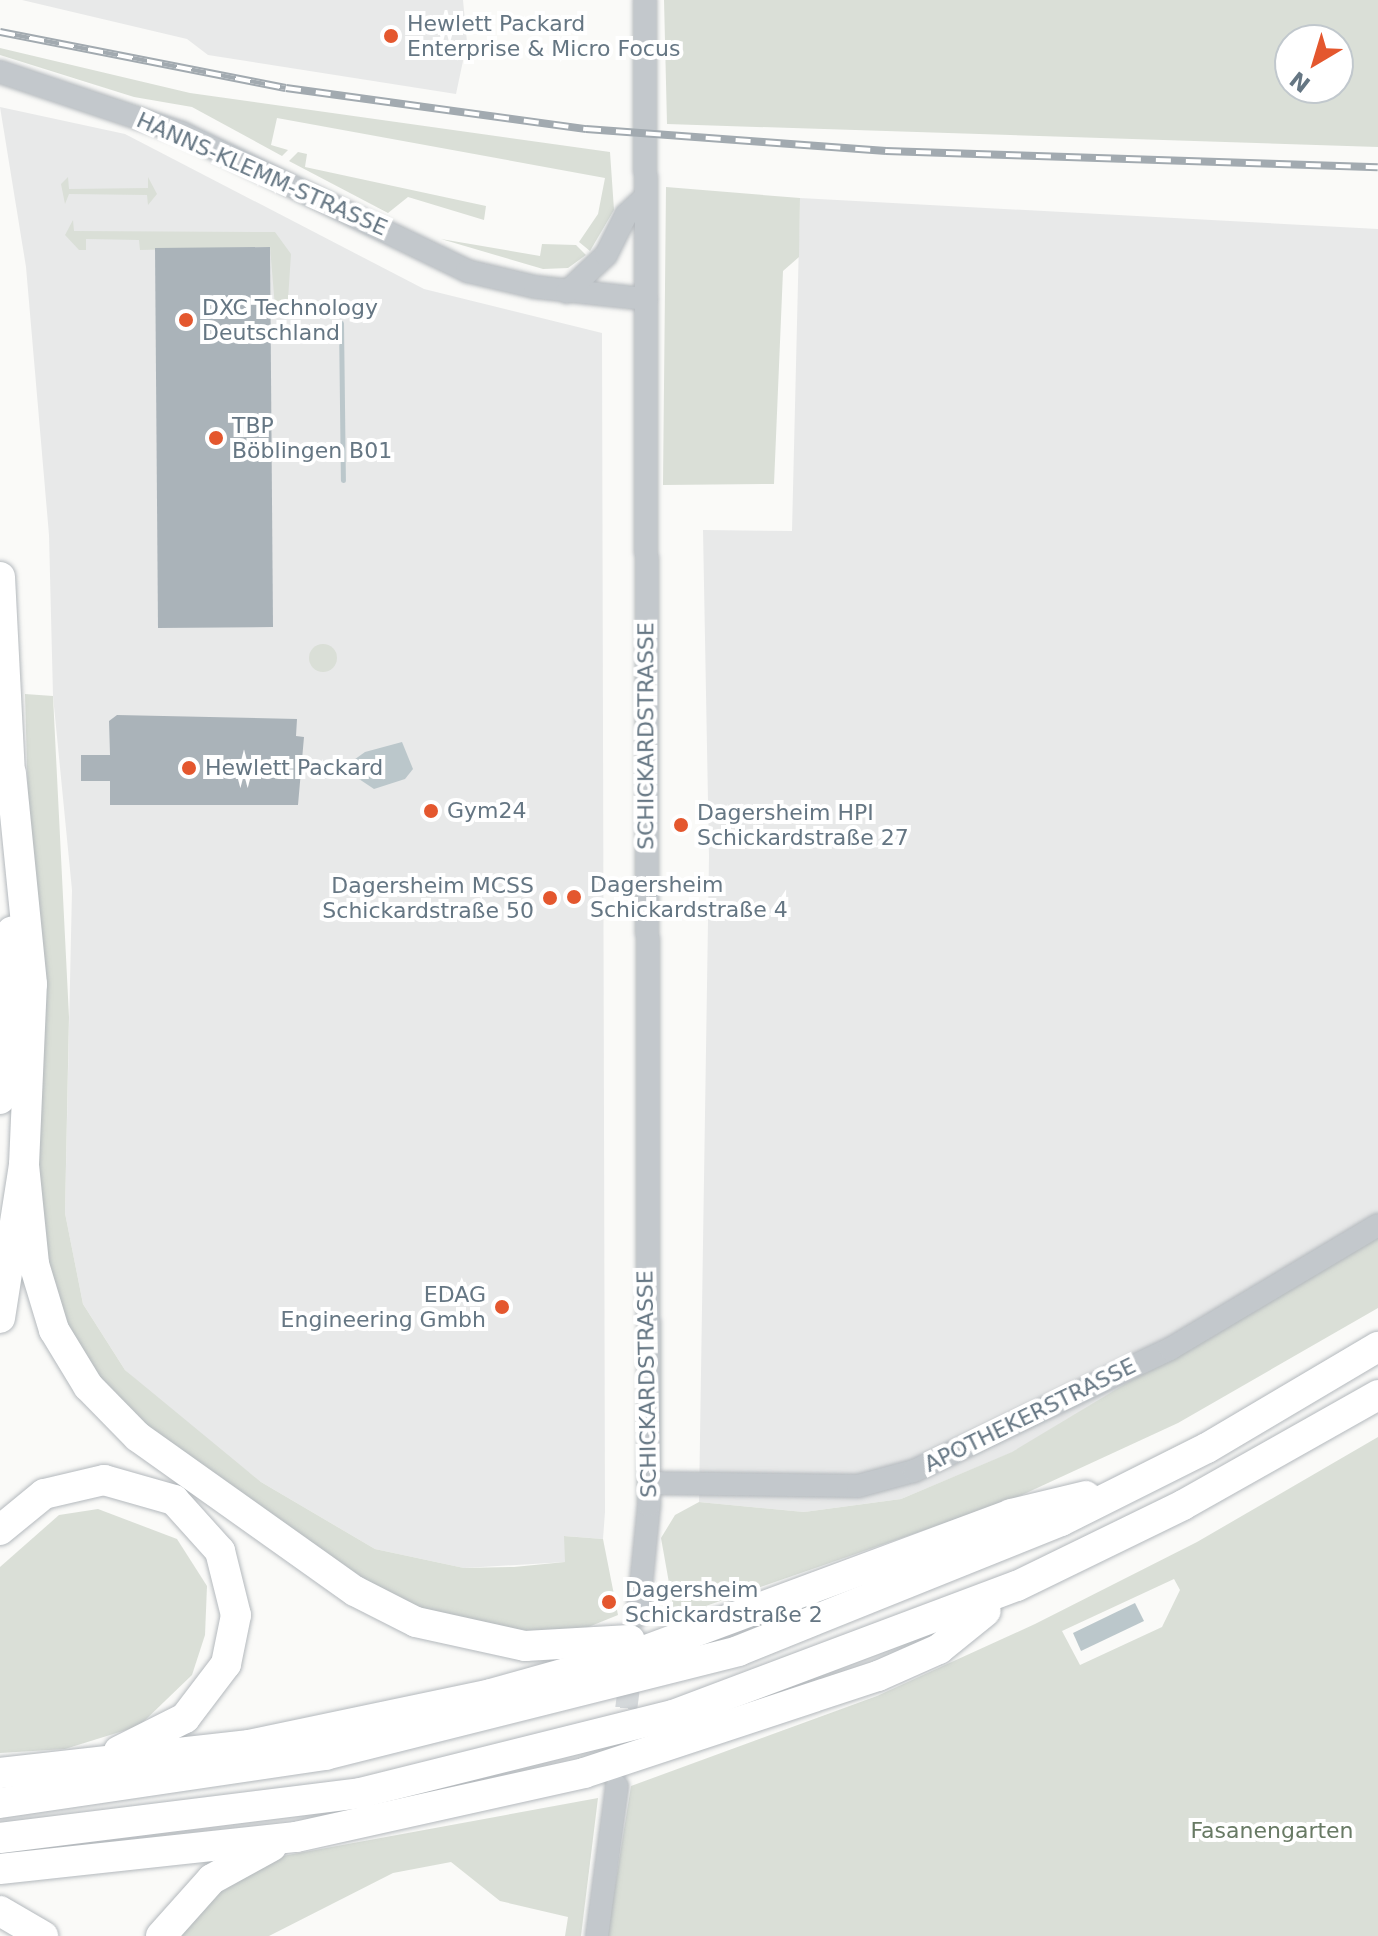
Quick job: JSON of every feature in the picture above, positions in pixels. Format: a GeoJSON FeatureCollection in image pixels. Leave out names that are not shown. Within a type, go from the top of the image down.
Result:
{"type":"FeatureCollection","features":[{"type":"Feature","properties":{"kind":"highway"},"geometry":{"type":"LineString","coordinates":[[0,577],[11,773],[32,984],[24,1165],[0,1318]]}},
{"type":"Feature","properties":{"kind":"highway"},"geometry":{"type":"LineString","coordinates":[[0,1099],[11,964],[11,773]]}},
{"type":"Feature","properties":{"kind":"highway"},"geometry":{"type":"LineString","coordinates":[[24,1165],[34,1264],[69,1359],[138,1437],[254,1522],[374,1602],[463,1637],[552,1647],[692,1631]]}},
{"type":"Feature","properties":{"kind":"highway"},"geometry":{"type":"LineString","coordinates":[[0,1803],[292,1762],[660,1676],[933,1578],[1124,1491],[1378,1347]]}},
{"type":"Feature","properties":{"kind":"highway"},"geometry":{"type":"LineString","coordinates":[[0,1838],[270,1809],[495,1764],[804,1671],[1017,1586],[1224,1484],[1378,1395]]}},
{"type":"Feature","properties":{"kind":"highway"},"geometry":{"type":"LineString","coordinates":[[0,1530],[27,1504],[62,1486],[130,1482],[194,1516],[220,1551],[234,1592],[226,1664],[198,1705],[148,1740],[54,1768]]}},
{"type":"Feature","properties":{"kind":"highway"},"geometry":{"type":"LineString","coordinates":[[0,1773],[200,1752],[388,1718],[602,1664],[1011,1514],[1124,1491]]}},
{"type":"Feature","properties":{"kind":"highway"},"geometry":{"type":"LineString","coordinates":[[0,1869],[296,1837],[529,1788],[779,1713],[939,1649],[1017,1586]]}},
{"type":"Feature","properties":{"kind":"highway"},"geometry":{"type":"LineString","coordinates":[[161,1936],[212,1879],[296,1837]]}},
{"type":"Feature","properties":{"kind":"highway"},"geometry":{"type":"LineString","coordinates":[[0,1911],[43,1936]]}},
{"type":"Feature","properties":{"kind":"street","name":"SCHICKARDSTRASSE"},"geometry":{"type":"LineString","coordinates":[[638,1615],[649,1483],[645,0]]}},
{"type":"Feature","properties":{"kind":"street","name":"HANNS-KLEMM-STRASSE"},"geometry":{"type":"LineString","coordinates":[[0,72],[182,133],[467,271],[567,292],[646,299]]}},
{"type":"Feature","properties":{"kind":"street"},"geometry":{"type":"LineString","coordinates":[[567,292],[606,255],[626,215],[645,197]]}},
{"type":"Feature","properties":{"kind":"street","name":"APOTHEKERSTRASSE"},"geometry":{"type":"LineString","coordinates":[[649,1483],[858,1486],[914,1471],[1170,1349],[1378,1225]]}},
{"type":"Feature","properties":{"kind":"street"},"geometry":{"type":"LineString","coordinates":[[597,1936],[617,1786]]}},
{"type":"Feature","properties":{"kind":"shaded area"},"geometry":{"type":"Polygon","coordinates":[[[22,0],[463,0],[467,42],[456,94],[208,55],[187,39],[22,0]]]}},
{"type":"Feature","properties":{"kind":"shaded area"},"geometry":{"type":"Polygon","coordinates":[[[0,107],[125,134],[424,289],[602,333],[605,1512],[603,1539],[565,1536],[566,1562],[464,1568],[375,1549],[261,1482],[189,1426],[125,1370],[83,1304],[65,1213],[72,890],[53,696],[49,535],[26,267],[0,107]]]}},
{"type":"Feature","properties":{"kind":"shaded area"},"geometry":{"type":"Polygon","coordinates":[[[800,198],[1378,229],[1378,1232],[1013,1452],[901,1499],[804,1512],[699,1502],[709,856],[703,530],[792,531],[800,198]]]}},
{"type":"Feature","properties":{"kind":"shaded area"},"geometry":{"type":"Polygon","coordinates":[[[402,742],[413,769],[405,779],[374,789],[353,775],[351,762],[365,752],[402,742]]]}},
{"type":"Feature","properties":{"kind":"shaded area"},"geometry":{"type":"Polygon","coordinates":[[[1135,1603],[1144,1621],[1081,1651],[1073,1633],[1135,1603]]]}},
{"type":"Feature","properties":{"kind":"green space"},"geometry":{"type":"Polygon","coordinates":[[[664,0],[1378,0],[1378,147],[667,124],[664,0]]]}},
{"type":"Feature","properties":{"kind":"green space"},"geometry":{"type":"Polygon","coordinates":[[[0,48],[190,93],[610,152],[614,210],[590,251],[579,242],[598,214],[605,178],[277,118],[271,145],[288,150],[282,156],[192,107],[134,97],[0,55],[0,48]]]}},
{"type":"Feature","properties":{"kind":"green space"},"geometry":{"type":"Polygon","coordinates":[[[298,152],[307,154],[305,167],[486,206],[484,220],[408,197],[388,213],[289,161],[298,152]]]}},
{"type":"Feature","properties":{"kind":"green space"},"geometry":{"type":"Polygon","coordinates":[[[68,177],[69,189],[148,188],[148,177],[157,194],[148,205],[147,195],[69,194],[65,204],[61,184],[68,177]]]}},
{"type":"Feature","properties":{"kind":"green space"},"geometry":{"type":"Polygon","coordinates":[[[666,187],[800,198],[799,257],[783,271],[774,484],[663,485],[666,187]]]}},
{"type":"Feature","properties":{"kind":"green space"},"geometry":{"type":"Polygon","coordinates":[[[73,220],[74,231],[275,232],[291,254],[288,300],[275,307],[270,247],[140,250],[139,240],[86,239],[86,250],[79,250],[65,235],[73,220]]]}},
{"type":"Feature","properties":{"kind":"green space"},"geometry":{"type":"Polygon","coordinates":[[[441,239],[540,256],[542,244],[576,245],[586,255],[568,268],[543,269],[441,239]]]}},
{"type":"Feature","properties":{"kind":"green space"},"geometry":{"type":"Polygon","coordinates":[[[323,644],[333,648],[337,658],[333,668],[323,672],[313,668],[309,658],[313,648],[323,644]]]}},
{"type":"Feature","properties":{"kind":"green space"},"geometry":{"type":"Polygon","coordinates":[[[25,694],[53,696],[69,1017],[65,1213],[83,1304],[125,1370],[261,1482],[375,1549],[464,1568],[514,1567],[565,1562],[564,1536],[603,1539],[618,1615],[549,1643],[381,1600],[96,1387],[41,1267],[25,694]]]}},
{"type":"Feature","properties":{"kind":"green space"},"geometry":{"type":"Polygon","coordinates":[[[1378,1232],[1378,1308],[1178,1423],[1011,1500],[703,1607],[674,1611],[661,1538],[675,1515],[699,1502],[804,1512],[901,1499],[1012,1452],[1378,1232]]]}},
{"type":"Feature","properties":{"kind":"green space","name":"Fasanengarten"},"geometry":{"type":"Polygon","coordinates":[[[1378,1437],[1378,1936],[607,1936],[631,1786],[877,1696],[1035,1624],[1197,1542],[1378,1437]],[[1174,1579],[1062,1631],[1080,1665],[1162,1627],[1180,1590],[1174,1579]]]}},
{"type":"Feature","properties":{"kind":"green space"},"geometry":{"type":"Polygon","coordinates":[[[98,1509],[177,1539],[207,1586],[205,1635],[192,1675],[139,1726],[65,1749],[0,1753],[0,1567],[59,1515],[98,1509]]]}},
{"type":"Feature","properties":{"kind":"green space"},"geometry":{"type":"Polygon","coordinates":[[[598,1798],[581,1936],[565,1936],[568,1917],[500,1901],[451,1862],[393,1873],[269,1936],[171,1936],[211,1891],[277,1857],[598,1798]]]}},
{"type":"Feature","properties":{"kind":"building","name":"TBP Böblingen B01"},"geometry":{"type":"Polygon","coordinates":[[[270,247],[273,627],[158,628],[155,248],[270,247]]]}},
{"type":"Feature","properties":{"kind":"building","name":"Hewlett Packard"},"geometry":{"type":"Polygon","coordinates":[[[117,715],[297,719],[296,736],[304,737],[298,805],[110,805],[110,781],[81,781],[81,755],[110,755],[109,721],[117,715]]]}},
{"type":"Feature","properties":{"kind":"waterway"},"geometry":{"type":"LineString","coordinates":[[341,323],[343,480]]}},
{"type":"Feature","properties":{"kind":"tunnel"},"geometry":{"type":"LineString","coordinates":[[622,1741],[632,1664]]}},
{"type":"Feature","properties":{"kind":"railway"},"geometry":{"type":"LineString","coordinates":[[0,32],[286,88],[586,129],[886,151],[1378,167]]}},
{"type":"Feature","properties":{"kind":"place","name":"Hewlett Packard Enterprise & Micro Focus"},"geometry":{"type":"Point","coordinates":[391,36]}},
{"type":"Feature","properties":{"kind":"place","name":"DXC Technology Deutschland"},"geometry":{"type":"Point","coordinates":[186,320]}},
{"type":"Feature","properties":{"kind":"place","name":"TBP Böblingen B01"},"geometry":{"type":"Point","coordinates":[216,438]}},
{"type":"Feature","properties":{"kind":"place","name":"Hewlett Packard"},"geometry":{"type":"Point","coordinates":[189,768]}},
{"type":"Feature","properties":{"kind":"place","name":"Gym24"},"geometry":{"type":"Point","coordinates":[431,811]}},
{"type":"Feature","properties":{"kind":"place","name":"Dagersheim HPI Schickardstraße 27"},"geometry":{"type":"Point","coordinates":[681,825]}},
{"type":"Feature","properties":{"kind":"place","name":"Dagersheim Schickardstraße 4"},"geometry":{"type":"Point","coordinates":[574,897]}},
{"type":"Feature","properties":{"kind":"place","name":"Dagersheim MCSS Schickardstraße 50"},"geometry":{"type":"Point","coordinates":[550,898]}},
{"type":"Feature","properties":{"kind":"place","name":"EDAG Engineering Gmbh"},"geometry":{"type":"Point","coordinates":[502,1307]}},
{"type":"Feature","properties":{"kind":"place","name":"Dagersheim Schickardstraße 2"},"geometry":{"type":"Point","coordinates":[609,1602]}}]}
